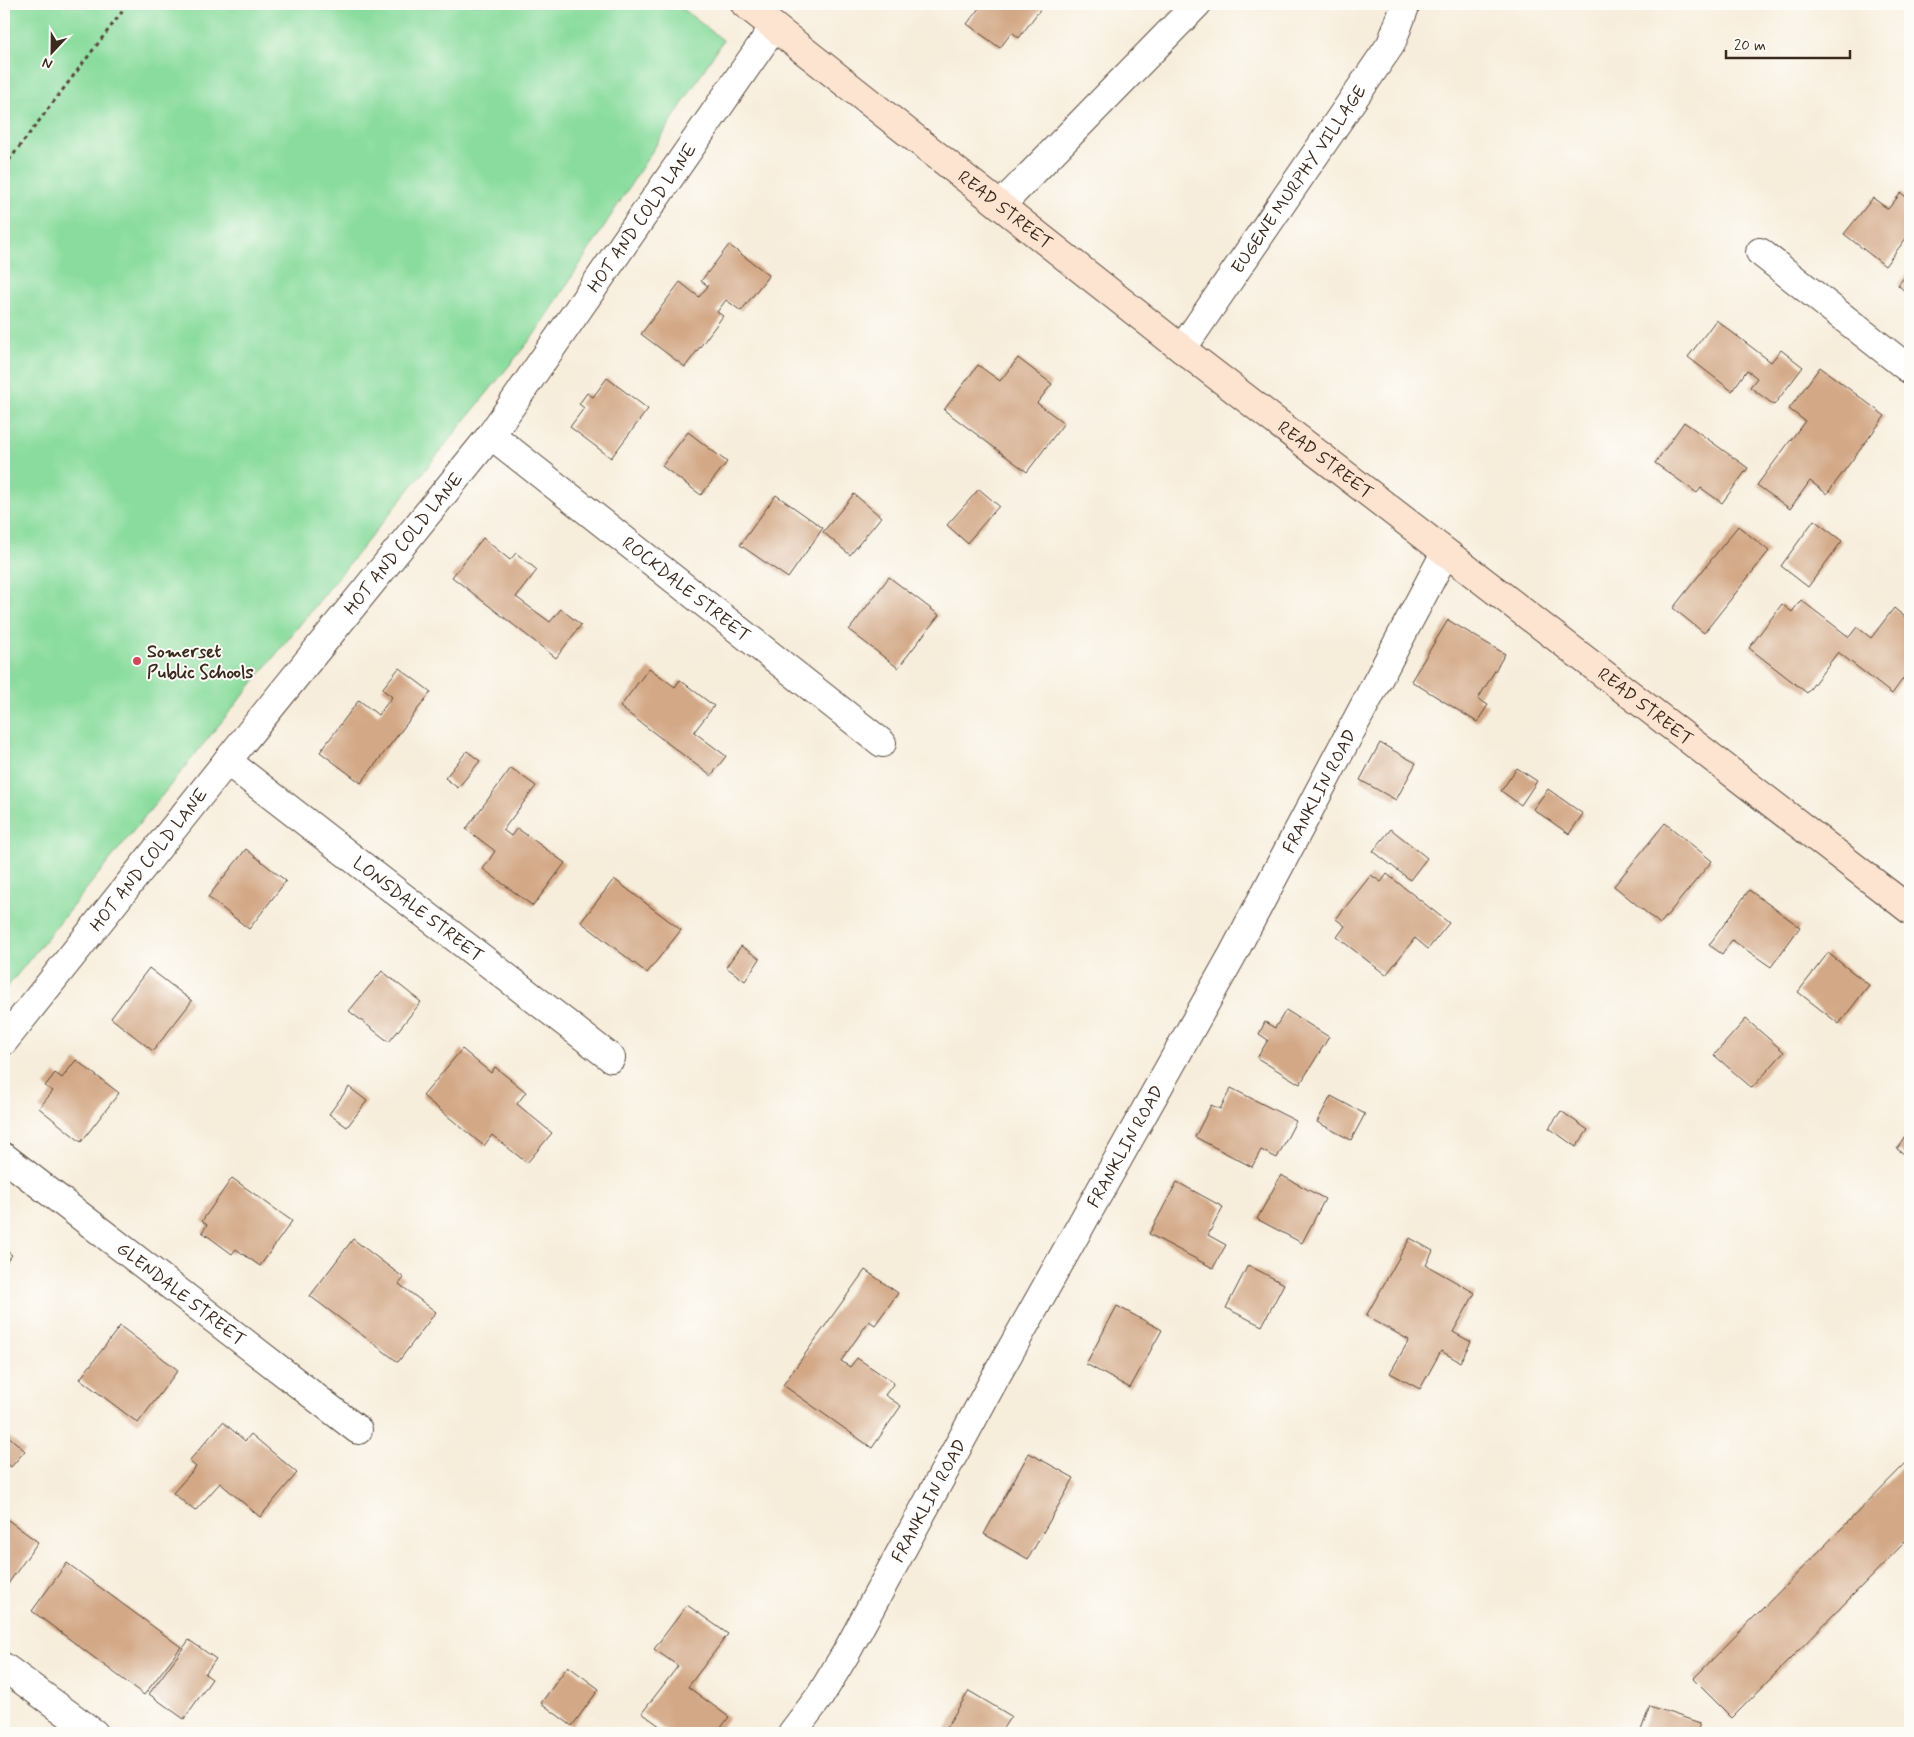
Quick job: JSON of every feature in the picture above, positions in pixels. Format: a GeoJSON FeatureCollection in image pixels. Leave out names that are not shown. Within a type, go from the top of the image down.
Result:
{"type":"FeatureCollection","features":[{"type":"Feature","properties":{"kind":"main road","name":"READ STREET"},"geometry":{"type":"LineString","coordinates":[[745,4],[1182,349],[1910,910]]}},
{"type":"Feature","properties":{"kind":"street"},"geometry":{"type":"LineString","coordinates":[[1001,205],[1197,4]]}},
{"type":"Feature","properties":{"kind":"street","name":"EUGENE MURPHY VILLAGE"},"geometry":{"type":"LineString","coordinates":[[1182,349],[1391,44],[1406,4]]}},
{"type":"Feature","properties":{"kind":"street","name":"HOT AND COLD LANE"},"geometry":{"type":"LineString","coordinates":[[4,1041],[227,761],[491,435],[774,27]]}},
{"type":"Feature","properties":{"kind":"street"},"geometry":{"type":"LineString","coordinates":[[1760,252],[1910,370]]}},
{"type":"Feature","properties":{"kind":"street","name":"ROCKDALE STREET"},"geometry":{"type":"LineString","coordinates":[[491,435],[882,743]]}},
{"type":"Feature","properties":{"kind":"street","name":"FRANKLIN ROAD"},"geometry":{"type":"LineString","coordinates":[[792,1733],[820,1696],[846,1653],[987,1393],[1233,954],[1445,553]]}},
{"type":"Feature","properties":{"kind":"street","name":"LONSDALE STREET"},"geometry":{"type":"LineString","coordinates":[[227,761],[611,1058]]}},
{"type":"Feature","properties":{"kind":"street","name":"GLENDALE STREET"},"geometry":{"type":"LineString","coordinates":[[4,1157],[358,1430]]}},
{"type":"Feature","properties":{"kind":"street"},"geometry":{"type":"LineString","coordinates":[[4,1667],[94,1733]]}},
{"type":"Feature","properties":{"kind":"path"},"geometry":{"type":"LineString","coordinates":[[4,167],[128,4]]}},
{"type":"Feature","properties":{"kind":"green space","name":"Somerset Public Schools"},"geometry":{"type":"Polygon","coordinates":[[[4,4],[676,4],[723,40],[538,330],[4,991],[4,4]]]}},
{"type":"Feature","properties":{"kind":"building"},"geometry":{"type":"Polygon","coordinates":[[[982,4],[1044,4],[1019,38],[1012,32],[1000,48],[967,24],[982,4]]]}},
{"type":"Feature","properties":{"kind":"building"},"geometry":{"type":"Polygon","coordinates":[[[1901,193],[1910,200],[1910,233],[1885,266],[1844,234],[1873,198],[1888,209],[1901,193]]]}},
{"type":"Feature","properties":{"kind":"building"},"geometry":{"type":"Polygon","coordinates":[[[729,245],[769,275],[741,311],[726,300],[717,312],[723,316],[685,367],[641,334],[680,282],[699,297],[708,286],[701,281],[729,245]]]}},
{"type":"Feature","properties":{"kind":"building"},"geometry":{"type":"Polygon","coordinates":[[[1910,270],[1910,296],[1898,285],[1910,270]]]}},
{"type":"Feature","properties":{"kind":"building"},"geometry":{"type":"Polygon","coordinates":[[[1716,320],[1771,362],[1781,350],[1803,367],[1774,405],[1750,387],[1757,378],[1747,370],[1732,391],[1688,357],[1716,320]]]}},
{"type":"Feature","properties":{"kind":"building"},"geometry":{"type":"Polygon","coordinates":[[[1018,358],[1052,384],[1037,403],[1064,423],[1027,472],[944,410],[978,365],[1000,381],[1018,358]]]}},
{"type":"Feature","properties":{"kind":"building"},"geometry":{"type":"Polygon","coordinates":[[[1820,367],[1885,416],[1827,494],[1810,481],[1790,509],[1757,485],[1805,421],[1789,409],[1820,367]]]}},
{"type":"Feature","properties":{"kind":"building"},"geometry":{"type":"Polygon","coordinates":[[[607,378],[648,409],[611,458],[570,427],[584,408],[579,404],[587,393],[593,397],[607,378]]]}},
{"type":"Feature","properties":{"kind":"building"},"geometry":{"type":"Polygon","coordinates":[[[1684,422],[1748,468],[1722,503],[1701,488],[1697,493],[1655,463],[1684,422]]]}},
{"type":"Feature","properties":{"kind":"building"},"geometry":{"type":"Polygon","coordinates":[[[688,432],[727,462],[701,495],[662,466],[688,432]]]}},
{"type":"Feature","properties":{"kind":"building"},"geometry":{"type":"Polygon","coordinates":[[[979,489],[999,506],[967,543],[947,525],[979,489]]]}},
{"type":"Feature","properties":{"kind":"building"},"geometry":{"type":"Polygon","coordinates":[[[854,494],[881,517],[850,555],[823,532],[854,494]]]}},
{"type":"Feature","properties":{"kind":"building"},"geometry":{"type":"Polygon","coordinates":[[[776,495],[823,528],[788,578],[740,545],[776,495]]]}},
{"type":"Feature","properties":{"kind":"building"},"geometry":{"type":"Polygon","coordinates":[[[1814,520],[1842,541],[1808,587],[1781,566],[1814,520]]]}},
{"type":"Feature","properties":{"kind":"building"},"geometry":{"type":"Polygon","coordinates":[[[1738,526],[1769,551],[1704,633],[1673,608],[1738,526]]]}},
{"type":"Feature","properties":{"kind":"building"},"geometry":{"type":"Polygon","coordinates":[[[483,538],[510,560],[516,553],[537,570],[516,597],[550,622],[561,609],[581,625],[556,658],[452,577],[483,538]]]}},
{"type":"Feature","properties":{"kind":"building"},"geometry":{"type":"Polygon","coordinates":[[[889,577],[939,615],[898,668],[849,630],[889,577]]]}},
{"type":"Feature","properties":{"kind":"building"},"geometry":{"type":"Polygon","coordinates":[[[1801,600],[1849,637],[1857,627],[1871,638],[1894,608],[1910,621],[1910,669],[1892,694],[1838,652],[1807,693],[1749,648],[1782,604],[1792,612],[1801,600]]]}},
{"type":"Feature","properties":{"kind":"building"},"geometry":{"type":"Polygon","coordinates":[[[1448,620],[1505,654],[1478,699],[1488,705],[1477,722],[1411,681],[1448,620]]]}},
{"type":"Feature","properties":{"kind":"building"},"geometry":{"type":"Polygon","coordinates":[[[399,668],[431,692],[361,783],[320,752],[359,700],[378,715],[392,697],[382,689],[399,668]]]}},
{"type":"Feature","properties":{"kind":"building"},"geometry":{"type":"Polygon","coordinates":[[[649,668],[675,687],[680,680],[714,706],[694,732],[726,756],[711,776],[620,707],[649,668]]]}},
{"type":"Feature","properties":{"kind":"building"},"geometry":{"type":"Polygon","coordinates":[[[1380,743],[1416,763],[1396,800],[1360,780],[1380,743]]]}},
{"type":"Feature","properties":{"kind":"building"},"geometry":{"type":"Polygon","coordinates":[[[467,751],[480,761],[458,788],[445,778],[467,751]]]}},
{"type":"Feature","properties":{"kind":"building"},"geometry":{"type":"Polygon","coordinates":[[[511,768],[536,786],[503,830],[511,836],[517,828],[565,863],[533,906],[483,869],[495,851],[466,829],[511,768]]]}},
{"type":"Feature","properties":{"kind":"building"},"geometry":{"type":"Polygon","coordinates":[[[1517,768],[1537,781],[1521,805],[1501,791],[1517,768]]]}},
{"type":"Feature","properties":{"kind":"building"},"geometry":{"type":"Polygon","coordinates":[[[1548,789],[1583,814],[1569,834],[1533,809],[1548,789]]]}},
{"type":"Feature","properties":{"kind":"building"},"geometry":{"type":"Polygon","coordinates":[[[1665,823],[1712,861],[1660,924],[1614,886],[1665,823]]]}},
{"type":"Feature","properties":{"kind":"building"},"geometry":{"type":"Polygon","coordinates":[[[1391,829],[1427,858],[1410,880],[1373,851],[1391,829]]]}},
{"type":"Feature","properties":{"kind":"building"},"geometry":{"type":"Polygon","coordinates":[[[246,849],[286,881],[249,929],[208,897],[246,849]]]}},
{"type":"Feature","properties":{"kind":"building"},"geometry":{"type":"Polygon","coordinates":[[[1387,874],[1449,923],[1428,949],[1415,938],[1386,975],[1337,937],[1345,926],[1336,919],[1371,875],[1381,882],[1387,874]]]}},
{"type":"Feature","properties":{"kind":"building"},"geometry":{"type":"Polygon","coordinates":[[[614,879],[681,930],[647,973],[581,922],[614,879]]]}},
{"type":"Feature","properties":{"kind":"building"},"geometry":{"type":"Polygon","coordinates":[[[1749,890],[1800,927],[1771,967],[1732,940],[1722,954],[1709,945],[1749,890]]]}},
{"type":"Feature","properties":{"kind":"building"},"geometry":{"type":"Polygon","coordinates":[[[741,946],[760,959],[745,981],[726,967],[741,946]]]}},
{"type":"Feature","properties":{"kind":"building"},"geometry":{"type":"Polygon","coordinates":[[[1828,953],[1869,985],[1839,1024],[1798,992],[1828,953]]]}},
{"type":"Feature","properties":{"kind":"building"},"geometry":{"type":"Polygon","coordinates":[[[149,968],[192,1001],[153,1051],[111,1018],[149,968]]]}},
{"type":"Feature","properties":{"kind":"building"},"geometry":{"type":"Polygon","coordinates":[[[382,971],[421,1002],[389,1042],[349,1011],[382,971]]]}},
{"type":"Feature","properties":{"kind":"building"},"geometry":{"type":"Polygon","coordinates":[[[1286,1010],[1329,1037],[1300,1084],[1257,1058],[1268,1040],[1259,1034],[1265,1022],[1275,1028],[1286,1010]]]}},
{"type":"Feature","properties":{"kind":"building"},"geometry":{"type":"Polygon","coordinates":[[[1746,1019],[1784,1052],[1752,1088],[1714,1055],[1746,1019]]]}},
{"type":"Feature","properties":{"kind":"building"},"geometry":{"type":"Polygon","coordinates":[[[462,1049],[491,1073],[495,1067],[526,1092],[517,1104],[552,1133],[527,1163],[492,1135],[484,1146],[423,1096],[462,1049]]]}},
{"type":"Feature","properties":{"kind":"building"},"geometry":{"type":"Polygon","coordinates":[[[76,1060],[119,1093],[81,1142],[39,1108],[53,1091],[45,1086],[55,1073],[62,1078],[76,1060]]]}},
{"type":"Feature","properties":{"kind":"building"},"geometry":{"type":"Polygon","coordinates":[[[349,1087],[367,1101],[347,1127],[329,1114],[349,1087]]]}},
{"type":"Feature","properties":{"kind":"building"},"geometry":{"type":"Polygon","coordinates":[[[1231,1088],[1296,1121],[1277,1158],[1261,1150],[1252,1167],[1195,1137],[1211,1105],[1220,1109],[1231,1088]]]}},
{"type":"Feature","properties":{"kind":"building"},"geometry":{"type":"Polygon","coordinates":[[[1331,1096],[1365,1114],[1351,1140],[1317,1122],[1331,1096]]]}},
{"type":"Feature","properties":{"kind":"building"},"geometry":{"type":"Polygon","coordinates":[[[1561,1111],[1588,1130],[1576,1147],[1549,1128],[1561,1111]]]}},
{"type":"Feature","properties":{"kind":"building"},"geometry":{"type":"Polygon","coordinates":[[[1910,1129],[1910,1158],[1897,1149],[1910,1129]]]}},
{"type":"Feature","properties":{"kind":"building"},"geometry":{"type":"Polygon","coordinates":[[[1281,1175],[1325,1199],[1302,1243],[1257,1219],[1281,1175]]]}},
{"type":"Feature","properties":{"kind":"building"},"geometry":{"type":"Polygon","coordinates":[[[232,1178],[292,1221],[260,1266],[236,1249],[232,1254],[202,1232],[207,1225],[202,1221],[232,1178]]]}},
{"type":"Feature","properties":{"kind":"building"},"geometry":{"type":"Polygon","coordinates":[[[1177,1182],[1223,1207],[1208,1235],[1226,1245],[1213,1268],[1149,1234],[1177,1182]]]}},
{"type":"Feature","properties":{"kind":"building"},"geometry":{"type":"Polygon","coordinates":[[[1410,1238],[1433,1251],[1426,1265],[1475,1293],[1453,1332],[1471,1342],[1460,1362],[1441,1351],[1420,1389],[1390,1373],[1409,1340],[1366,1316],[1410,1238]]]}},
{"type":"Feature","properties":{"kind":"building"},"geometry":{"type":"Polygon","coordinates":[[[353,1239],[404,1278],[399,1284],[436,1312],[398,1362],[310,1296],[353,1239]]]}},
{"type":"Feature","properties":{"kind":"building"},"geometry":{"type":"Polygon","coordinates":[[[4,1249],[12,1255],[4,1265],[4,1249]]]}},
{"type":"Feature","properties":{"kind":"building"},"geometry":{"type":"Polygon","coordinates":[[[1248,1265],[1284,1284],[1262,1326],[1226,1308],[1248,1265]]]}},
{"type":"Feature","properties":{"kind":"building"},"geometry":{"type":"Polygon","coordinates":[[[865,1270],[898,1293],[875,1325],[869,1321],[841,1361],[850,1367],[857,1358],[894,1383],[885,1395],[901,1406],[872,1448],[783,1385],[865,1270]]]}},
{"type":"Feature","properties":{"kind":"building"},"geometry":{"type":"Polygon","coordinates":[[[1117,1306],[1162,1330],[1130,1388],[1086,1364],[1117,1306]]]}},
{"type":"Feature","properties":{"kind":"building"},"geometry":{"type":"Polygon","coordinates":[[[120,1326],[178,1370],[138,1423],[80,1379],[120,1326]]]}},
{"type":"Feature","properties":{"kind":"building"},"geometry":{"type":"Polygon","coordinates":[[[223,1422],[245,1441],[251,1434],[297,1473],[260,1517],[220,1483],[195,1511],[173,1493],[196,1467],[189,1461],[223,1422]]]}},
{"type":"Feature","properties":{"kind":"building"},"geometry":{"type":"Polygon","coordinates":[[[4,1432],[25,1451],[11,1467],[4,1461],[4,1432]]]}},
{"type":"Feature","properties":{"kind":"building"},"geometry":{"type":"Polygon","coordinates":[[[1029,1453],[1074,1478],[1028,1559],[984,1534],[1029,1453]]]}},
{"type":"Feature","properties":{"kind":"building"},"geometry":{"type":"Polygon","coordinates":[[[1910,1459],[1910,1537],[1732,1718],[1693,1679],[1910,1459]]]}},
{"type":"Feature","properties":{"kind":"building"},"geometry":{"type":"Polygon","coordinates":[[[4,1517],[38,1542],[5,1588],[4,1587],[4,1517]]]}},
{"type":"Feature","properties":{"kind":"building"},"geometry":{"type":"Polygon","coordinates":[[[67,1563],[181,1647],[144,1695],[32,1611],[67,1563]]]}},
{"type":"Feature","properties":{"kind":"building"},"geometry":{"type":"Polygon","coordinates":[[[687,1605],[728,1634],[688,1687],[729,1717],[717,1733],[669,1733],[642,1713],[678,1666],[654,1649],[687,1605]]]}},
{"type":"Feature","properties":{"kind":"building"},"geometry":{"type":"Polygon","coordinates":[[[189,1640],[216,1659],[205,1674],[212,1679],[184,1719],[149,1694],[189,1640]]]}},
{"type":"Feature","properties":{"kind":"building"},"geometry":{"type":"Polygon","coordinates":[[[568,1666],[599,1689],[572,1726],[541,1703],[568,1666]]]}},
{"type":"Feature","properties":{"kind":"building"},"geometry":{"type":"Polygon","coordinates":[[[969,1691],[1011,1716],[1000,1733],[943,1733],[969,1691]]]}},
{"type":"Feature","properties":{"kind":"building"},"geometry":{"type":"Polygon","coordinates":[[[1650,1706],[1700,1723],[1697,1733],[1640,1733],[1650,1706]]]}},
{"type":"Feature","properties":{"kind":"place","name":"Somerset Public Schools"},"geometry":{"type":"Point","coordinates":[137,661]}}]}
